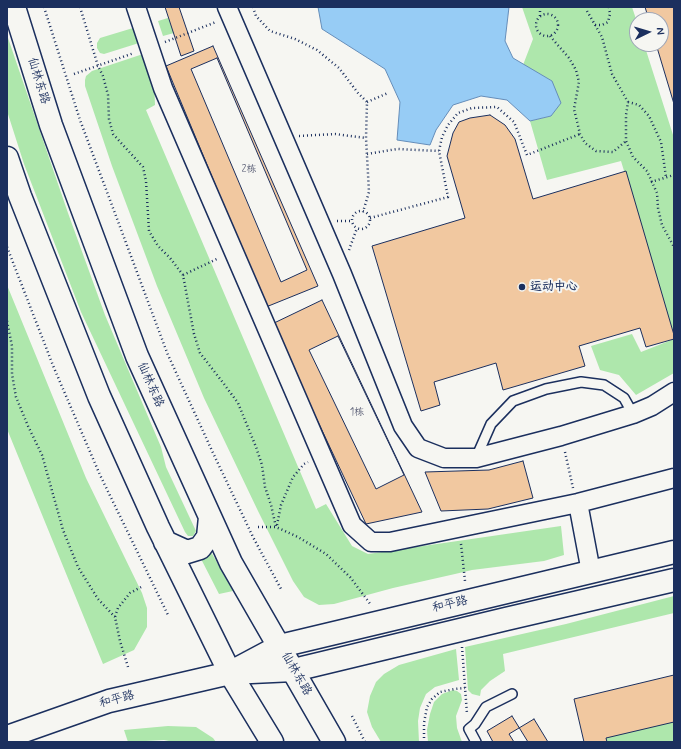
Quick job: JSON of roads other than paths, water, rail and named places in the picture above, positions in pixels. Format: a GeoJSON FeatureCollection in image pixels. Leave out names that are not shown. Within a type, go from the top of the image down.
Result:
{"type":"FeatureCollection","features":[{"type":"Feature","properties":{"kind":"main road","name":"仙林东路"},"geometry":{"type":"LineString","coordinates":[[14,7],[52,125],[137,356],[231,563],[294,670],[334,742]]}},
{"type":"Feature","properties":{"kind":"main road"},"geometry":{"type":"LineString","coordinates":[[7,158],[20,196],[99,396],[165,542],[230,672],[272,742]]}},
{"type":"Feature","properties":{"kind":"main road"},"geometry":{"type":"LineString","coordinates":[[165,542],[187,552],[200,548],[208,538],[210,517]]}},
{"type":"Feature","properties":{"kind":"main road","name":"和平路"},"geometry":{"type":"LineString","coordinates":[[230,672],[280,646],[674,552]]}},
{"type":"Feature","properties":{"kind":"main road","name":"和平路"},"geometry":{"type":"LineString","coordinates":[[17,737],[109,701],[230,672],[294,670],[674,580]]}},
{"type":"Feature","properties":{"kind":"street"},"geometry":{"type":"LineString","coordinates":[[136,7],[163,88],[352,525],[371,542],[390,542],[578,503],[674,478]]}},
{"type":"Feature","properties":{"kind":"street"},"geometry":{"type":"LineString","coordinates":[[227,7],[342,274],[403,426],[418,448],[444,458],[476,458],[561,436],[633,414],[652,406],[674,392]]}},
{"type":"Feature","properties":{"kind":"street"},"geometry":{"type":"LineString","coordinates":[[578,503],[591,572]]}},
{"type":"Feature","properties":{"kind":"lane"},"geometry":{"type":"LineString","coordinates":[[476,458],[491,424],[513,401],[546,389],[581,382],[604,385],[624,398],[633,414]]}},
{"type":"Feature","properties":{"kind":"lane"},"geometry":{"type":"LineString","coordinates":[[476,742],[469,729],[476,724],[486,707],[512,694]]}},
{"type":"Feature","properties":{"kind":"water"},"geometry":{"type":"Polygon","coordinates":[[[318,7],[509,7],[505,41],[513,58],[552,81],[561,103],[551,116],[530,121],[507,100],[481,96],[453,105],[436,130],[430,145],[397,140],[400,102],[385,69],[322,29],[318,7]]]}},
{"type":"Feature","properties":{"kind":"place","name":"运动中心"},"geometry":{"type":"Point","coordinates":[522,287]}}]}
